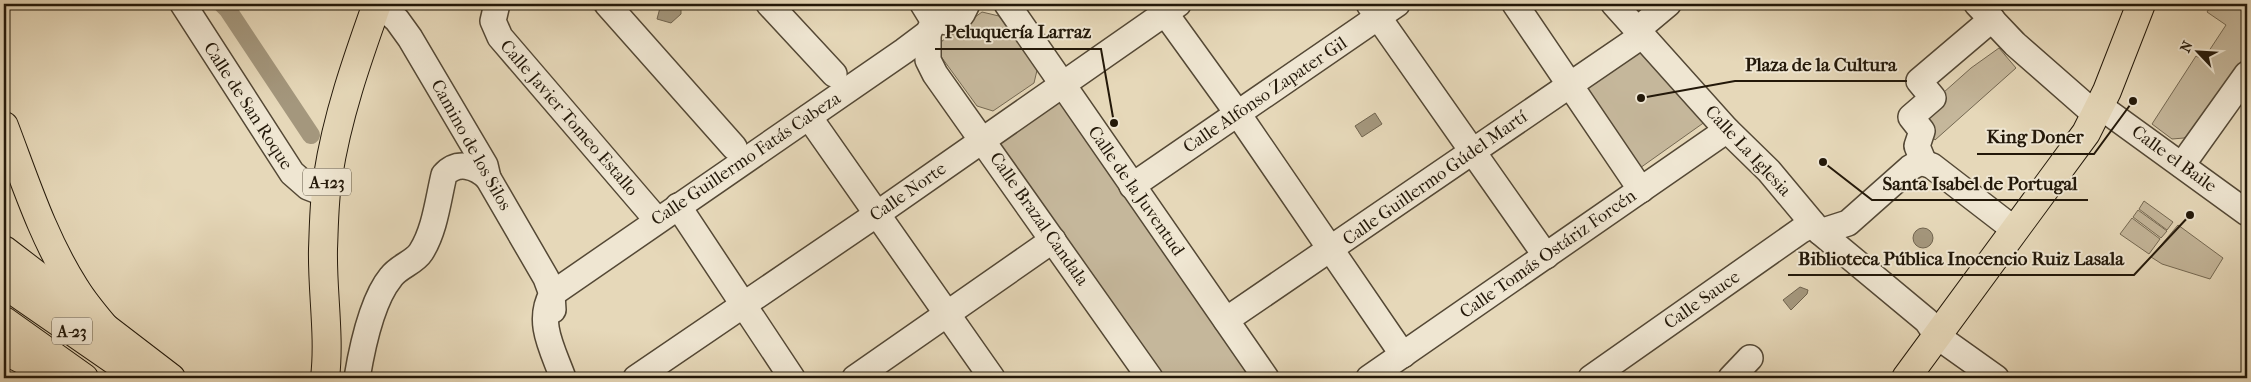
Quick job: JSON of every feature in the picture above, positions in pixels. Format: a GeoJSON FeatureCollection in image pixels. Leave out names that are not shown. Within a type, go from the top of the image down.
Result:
{"type":"FeatureCollection","features":[{"type":"Feature","properties":{"kind":"main road","name":"A-123"},"geometry":{"type":"LineString","coordinates":[[326,375],[323,250],[326,194],[334,145],[346,98],[378,4]]}},
{"type":"Feature","properties":{"kind":"main road"},"geometry":{"type":"LineString","coordinates":[[1906,378],[2086,133],[2098,111],[2141,4]]}},
{"type":"Feature","properties":{"kind":"main road"},"geometry":{"type":"LineString","coordinates":[[4,126],[38,217],[56,254],[75,289],[108,331]]}},
{"type":"Feature","properties":{"kind":"main road"},"geometry":{"type":"LineString","coordinates":[[4,250],[170,378]]}},
{"type":"Feature","properties":{"kind":"main road","name":"A-23"},"geometry":{"type":"LineString","coordinates":[[4,284],[140,378]]}},
{"type":"Feature","properties":{"kind":"main road","name":"A-23"},"geometry":{"type":"LineString","coordinates":[[4,321],[84,378]]}},
{"type":"Feature","properties":{"kind":"main road"},"geometry":{"type":"LineString","coordinates":[[4,350],[59,378]]}},
{"type":"Feature","properties":{"kind":"street","name":"Calle de San Roque"},"geometry":{"type":"LineString","coordinates":[[183,4],[292,173],[308,186],[326,194]]}},
{"type":"Feature","properties":{"kind":"street","name":"Camino de los Silos"},"geometry":{"type":"LineString","coordinates":[[378,4],[397,20],[410,38],[485,165],[488,178],[546,278],[552,294],[554,313],[578,378]]}},
{"type":"Feature","properties":{"kind":"street"},"geometry":{"type":"LineString","coordinates":[[606,4],[734,147]]}},
{"type":"Feature","properties":{"kind":"street"},"geometry":{"type":"LineString","coordinates":[[769,4],[834,74]]}},
{"type":"Feature","properties":{"kind":"street"},"geometry":{"type":"LineString","coordinates":[[926,13],[941,22],[952,20],[962,14],[967,4]]}},
{"type":"Feature","properties":{"kind":"street","name":"Calle de la Juventud"},"geometry":{"type":"LineString","coordinates":[[1007,4],[1266,378]]}},
{"type":"Feature","properties":{"kind":"street"},"geometry":{"type":"LineString","coordinates":[[1516,4],[1641,190]]}},
{"type":"Feature","properties":{"kind":"street","name":"Calle La Iglesia"},"geometry":{"type":"LineString","coordinates":[[1614,4],[1727,130],[1769,171],[1817,228],[1930,324],[1937,336],[1996,378]]}},
{"type":"Feature","properties":{"kind":"street","name":"Calle Guillermo Gúdel Martí"},"geometry":{"type":"LineString","coordinates":[[1226,320],[1331,250],[1472,150],[1571,86],[1640,33],[1668,4]]}},
{"type":"Feature","properties":{"kind":"street","name":"Calle Javier Tomeo Estallo"},"geometry":{"type":"LineString","coordinates":[[495,7],[494,26],[500,37],[657,220]]}},
{"type":"Feature","properties":{"kind":"street"},"geometry":{"type":"LineString","coordinates":[[1171,8],[1238,114],[1403,354]]}},
{"type":"Feature","properties":{"kind":"street","name":"Calle Norte"},"geometry":{"type":"LineString","coordinates":[[641,377],[1171,8]]}},
{"type":"Feature","properties":{"kind":"street"},"geometry":{"type":"LineString","coordinates":[[1381,8],[1472,150],[1546,256]]}},
{"type":"Feature","properties":{"kind":"street","name":"Calle Alfonso Zapater Gil"},"geometry":{"type":"LineString","coordinates":[[1132,186],[1238,114],[1381,8]]}},
{"type":"Feature","properties":{"kind":"street"},"geometry":{"type":"LineString","coordinates":[[1985,12],[1919,81],[1933,98],[1911,117],[1922,131],[1917,146],[1924,162],[2015,230]]}},
{"type":"Feature","properties":{"kind":"street","name":"Calle el Baile"},"geometry":{"type":"LineString","coordinates":[[1985,12],[2015,44],[2098,111],[2182,165],[2247,212]]}},
{"type":"Feature","properties":{"kind":"street"},"geometry":{"type":"LineString","coordinates":[[904,51],[928,60],[926,13]]}},
{"type":"Feature","properties":{"kind":"street","name":"Calle Guillermo Fatás Cabeza"},"geometry":{"type":"LineString","coordinates":[[552,294],[904,51],[926,13]]}},
{"type":"Feature","properties":{"kind":"street","name":"Calle Brazal Candala"},"geometry":{"type":"LineString","coordinates":[[928,60],[1146,377]]}},
{"type":"Feature","properties":{"kind":"street"},"geometry":{"type":"LineString","coordinates":[[2182,165],[2247,74]]}},
{"type":"Feature","properties":{"kind":"street"},"geometry":{"type":"LineString","coordinates":[[809,117],[992,378]]}},
{"type":"Feature","properties":{"kind":"street","name":"Calle Tomás Ostáriz Forcén"},"geometry":{"type":"LineString","coordinates":[[1369,378],[1727,130]]}},
{"type":"Feature","properties":{"kind":"street"},"geometry":{"type":"LineString","coordinates":[[1840,249],[1848,223],[1910,168],[1924,162]]}},
{"type":"Feature","properties":{"kind":"street"},"geometry":{"type":"LineString","coordinates":[[357,378],[369,326],[379,298],[394,274],[416,258],[424,246],[444,175],[452,168],[465,166],[480,170],[488,178]]}},
{"type":"Feature","properties":{"kind":"street"},"geometry":{"type":"LineString","coordinates":[[678,206],[792,378]]}},
{"type":"Feature","properties":{"kind":"street","name":"Calle Sauce"},"geometry":{"type":"LineString","coordinates":[[1591,378],[1800,231],[1848,223]]}},
{"type":"Feature","properties":{"kind":"street"},"geometry":{"type":"LineString","coordinates":[[855,378],[1053,240]]}},
{"type":"Feature","properties":{"kind":"street"},"geometry":{"type":"LineString","coordinates":[[552,294],[545,308],[544,318],[563,378]]}},
{"type":"Feature","properties":{"kind":"street"},"geometry":{"type":"LineString","coordinates":[[1731,378],[1750,358]]}},
{"type":"Feature","properties":{"kind":"shaded area"},"geometry":{"type":"Polygon","coordinates":[[[661,4],[681,4],[681,14],[671,23],[657,19],[661,4]]]}},
{"type":"Feature","properties":{"kind":"shaded area"},"geometry":{"type":"Polygon","coordinates":[[[2212,4],[2247,4],[2247,53],[2194,130],[2184,138],[2172,139],[2152,124],[2196,56],[2203,60],[2226,25],[2207,12],[2212,4]]]}},
{"type":"Feature","properties":{"kind":"shaded area"},"geometry":{"type":"Polygon","coordinates":[[[982,12],[999,16],[1038,66],[1034,83],[993,111],[977,106],[937,51],[942,41],[982,12]]]}},
{"type":"Feature","properties":{"kind":"shaded area"},"geometry":{"type":"Polygon","coordinates":[[[1642,45],[1709,119],[1640,168],[1582,86],[1642,45]]]}},
{"type":"Feature","properties":{"kind":"shaded area"},"geometry":{"type":"Polygon","coordinates":[[[1999,48],[2016,68],[1935,140],[1916,117],[1971,68],[1999,48]]]}},
{"type":"Feature","properties":{"kind":"shaded area"},"geometry":{"type":"Polygon","coordinates":[[[1060,96],[1262,378],[1159,378],[998,142],[1060,96]]]}},
{"type":"Feature","properties":{"kind":"shaded area"},"geometry":{"type":"Polygon","coordinates":[[[1375,113],[1382,124],[1362,137],[1355,126],[1375,113]]]}},
{"type":"Feature","properties":{"kind":"shaded area"},"geometry":{"type":"Polygon","coordinates":[[[2144,201],[2173,222],[2167,230],[2139,209],[2144,201]]]}},
{"type":"Feature","properties":{"kind":"shaded area"},"geometry":{"type":"Polygon","coordinates":[[[2138,210],[2167,231],[2161,238],[2133,217],[2138,210]]]}},
{"type":"Feature","properties":{"kind":"shaded area"},"geometry":{"type":"Polygon","coordinates":[[[2132,218],[2160,239],[2149,254],[2120,234],[2132,218]]]}},
{"type":"Feature","properties":{"kind":"shaded area"},"geometry":{"type":"Polygon","coordinates":[[[2178,225],[2223,258],[2210,279],[2162,264],[2151,257],[2178,225]]]}},
{"type":"Feature","properties":{"kind":"shaded area"},"geometry":{"type":"Polygon","coordinates":[[[1919,228],[1927,228],[1933,234],[1933,242],[1927,248],[1919,248],[1913,242],[1913,234],[1919,228]]]}},
{"type":"Feature","properties":{"kind":"shaded area"},"geometry":{"type":"Polygon","coordinates":[[[1800,287],[1808,290],[1807,294],[1791,310],[1783,300],[1800,287]]]}},
{"type":"Feature","properties":{"kind":"waterway"},"geometry":{"type":"LineString","coordinates":[[222,4],[228,10],[311,135]]}},
{"type":"Feature","properties":{"kind":"place","name":"Plaza de la Cultura"},"geometry":{"type":"Point","coordinates":[1641,98]}},
{"type":"Feature","properties":{"kind":"place","name":"King Doner"},"geometry":{"type":"Point","coordinates":[2133,101]}},
{"type":"Feature","properties":{"kind":"place","name":"Peluquería Larraz"},"geometry":{"type":"Point","coordinates":[1114,123]}},
{"type":"Feature","properties":{"kind":"place","name":"Santa Isabel de Portugal"},"geometry":{"type":"Point","coordinates":[1823,162]}},
{"type":"Feature","properties":{"kind":"place","name":"Biblioteca Pública Inocencio Ruiz Lasala"},"geometry":{"type":"Point","coordinates":[2190,215]}}]}
